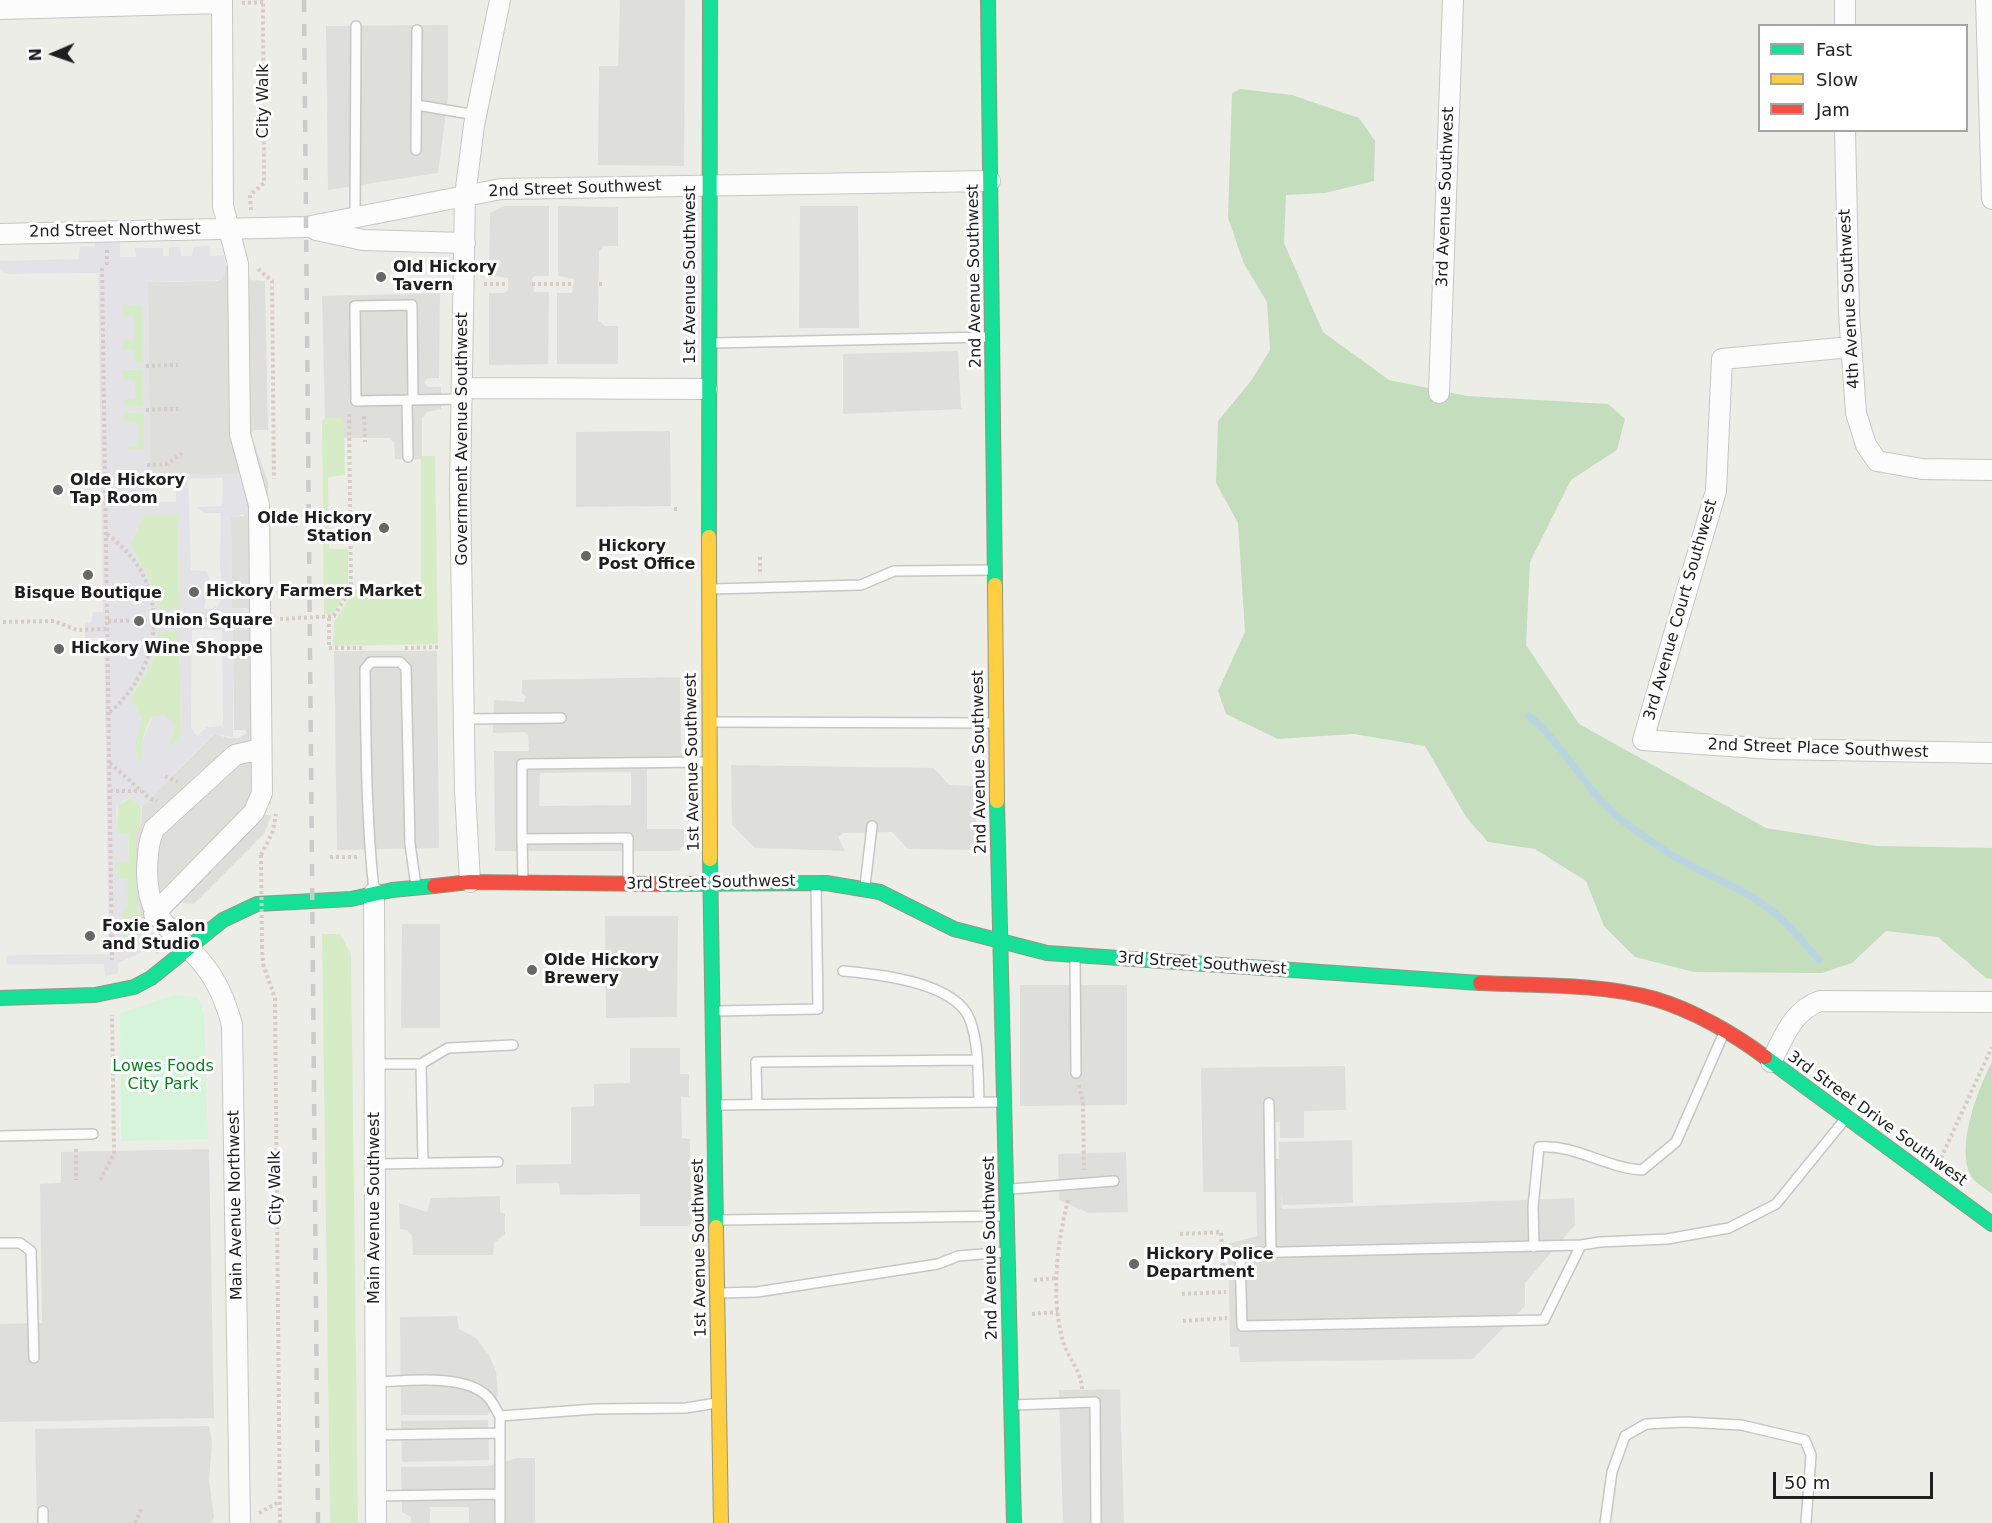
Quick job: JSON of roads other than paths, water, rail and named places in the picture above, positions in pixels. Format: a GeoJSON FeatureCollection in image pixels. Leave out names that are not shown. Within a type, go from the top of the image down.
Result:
{"type":"FeatureCollection","features":[{"type":"Feature","properties":{"kind":"main road","name":"1st Avenue Southwest"},"geometry":{"type":"LineString","coordinates":[[710,0],[707,343],[708,722],[721,1523]]}},
{"type":"Feature","properties":{"kind":"main road","name":"2nd Avenue Southwest"},"geometry":{"type":"LineString","coordinates":[[988,0],[996,723],[1014,1523]]}},
{"type":"Feature","properties":{"kind":"main road","name":"3rd Street Southwest"},"geometry":{"type":"LineString","coordinates":[[0,998],[111,993],[134,987],[151,978],[223,920],[257,904],[351,899],[374,893],[470,882],[816,883],[865,888],[900,900],[954,929],[1047,953],[1618,990],[1654,999],[1690,1013],[1771,1062]]}},
{"type":"Feature","properties":{"kind":"main road","name":"3rd Street Drive Southwest"},"geometry":{"type":"LineString","coordinates":[[1771,1062],[1992,1224]]}},
{"type":"Feature","properties":{"kind":"street","name":"Government Avenue Southwest"},"geometry":{"type":"LineString","coordinates":[[470,882],[464,719],[460,488],[465,196],[476,115],[500,0]]}},
{"type":"Feature","properties":{"kind":"street","name":"3rd Avenue Southwest"},"geometry":{"type":"LineString","coordinates":[[1439,393],[1453,0]]}},
{"type":"Feature","properties":{"kind":"street"},"geometry":{"type":"LineString","coordinates":[[1845,0],[1845,24]]}},
{"type":"Feature","properties":{"kind":"street"},"geometry":{"type":"LineString","coordinates":[[1986,0],[1992,199]]}},
{"type":"Feature","properties":{"kind":"street"},"geometry":{"type":"LineString","coordinates":[[0,9],[96,3],[227,2],[224,206],[238,264],[240,434],[260,505],[262,792],[254,813],[154,914],[147,890],[148,843],[154,829],[234,755],[260,749]]}},
{"type":"Feature","properties":{"kind":"street","name":"4th Avenue Southwest"},"geometry":{"type":"LineString","coordinates":[[1845,132],[1851,346],[1858,426],[1866,445],[1877,461],[1922,469],[1992,470]]}},
{"type":"Feature","properties":{"kind":"street","name":"2nd Street Southwest"},"geometry":{"type":"LineString","coordinates":[[229,228],[306,227],[501,189],[990,181]]}},
{"type":"Feature","properties":{"kind":"street","name":"2nd Street Southwest"},"geometry":{"type":"LineString","coordinates":[[306,227],[363,240],[465,243]]}},
{"type":"Feature","properties":{"kind":"street","name":"2nd Street Northwest"},"geometry":{"type":"LineString","coordinates":[[0,234],[229,228]]}},
{"type":"Feature","properties":{"kind":"street","name":"3rd Avenue Court Southwest"},"geometry":{"type":"LineString","coordinates":[[1643,740],[1716,491],[1722,359],[1851,346]]}},
{"type":"Feature","properties":{"kind":"street"},"geometry":{"type":"LineString","coordinates":[[463,394],[707,389]]}},
{"type":"Feature","properties":{"kind":"street","name":"2nd Street Place Southwest"},"geometry":{"type":"LineString","coordinates":[[1643,740],[1772,749],[1992,753]]}},
{"type":"Feature","properties":{"kind":"street","name":"Main Avenue Southwest"},"geometry":{"type":"LineString","coordinates":[[374,893],[376,1523]]}},
{"type":"Feature","properties":{"kind":"street","name":"Main Avenue Northwest"},"geometry":{"type":"LineString","coordinates":[[154,914],[203,964],[226,1000],[232,1025],[240,1523]]}},
{"type":"Feature","properties":{"kind":"street"},"geometry":{"type":"LineString","coordinates":[[1771,1062],[1796,1015],[1806,1005],[1820,1001],[1992,1002]]}},
{"type":"Feature","properties":{"kind":"lane"},"geometry":{"type":"LineString","coordinates":[[355,219],[356,26]]}},
{"type":"Feature","properties":{"kind":"lane"},"geometry":{"type":"LineString","coordinates":[[416,150],[417,30]]}},
{"type":"Feature","properties":{"kind":"lane"},"geometry":{"type":"LineString","coordinates":[[417,105],[476,115]]}},
{"type":"Feature","properties":{"kind":"lane"},"geometry":{"type":"LineString","coordinates":[[408,457],[410,400],[412,305],[355,306],[360,401],[410,400],[463,394]]}},
{"type":"Feature","properties":{"kind":"lane"},"geometry":{"type":"LineString","coordinates":[[707,343],[992,337]]}},
{"type":"Feature","properties":{"kind":"lane"},"geometry":{"type":"LineString","coordinates":[[708,589],[861,585],[894,571],[994,570]]}},
{"type":"Feature","properties":{"kind":"lane"},"geometry":{"type":"LineString","coordinates":[[374,893],[369,845],[365,669],[372,663],[400,662],[406,668],[410,844],[417,887]]}},
{"type":"Feature","properties":{"kind":"lane"},"geometry":{"type":"LineString","coordinates":[[464,719],[561,718]]}},
{"type":"Feature","properties":{"kind":"lane"},"geometry":{"type":"LineString","coordinates":[[708,722],[996,723]]}},
{"type":"Feature","properties":{"kind":"lane"},"geometry":{"type":"LineString","coordinates":[[523,883],[522,764],[709,762]]}},
{"type":"Feature","properties":{"kind":"lane"},"geometry":{"type":"LineString","coordinates":[[865,888],[872,826]]}},
{"type":"Feature","properties":{"kind":"lane"},"geometry":{"type":"LineString","coordinates":[[522,839],[627,838],[628,884]]}},
{"type":"Feature","properties":{"kind":"lane"},"geometry":{"type":"LineString","coordinates":[[713,1011],[818,1009],[816,883]]}},
{"type":"Feature","properties":{"kind":"lane"},"geometry":{"type":"LineString","coordinates":[[1075,955],[1076,1073]]}},
{"type":"Feature","properties":{"kind":"lane"},"geometry":{"type":"LineString","coordinates":[[843,971],[883,975],[924,986],[959,1002],[970,1020],[977,1060],[979,1102]]}},
{"type":"Feature","properties":{"kind":"lane"},"geometry":{"type":"LineString","coordinates":[[1534,1246],[1533,1208],[1539,1147],[1570,1149],[1627,1169],[1642,1170],[1676,1142],[1724,1032]]}},
{"type":"Feature","properties":{"kind":"lane"},"geometry":{"type":"LineString","coordinates":[[375,1064],[421,1064],[448,1048],[513,1045]]}},
{"type":"Feature","properties":{"kind":"lane"},"geometry":{"type":"LineString","coordinates":[[757,1104],[756,1062],[977,1060]]}},
{"type":"Feature","properties":{"kind":"lane"},"geometry":{"type":"LineString","coordinates":[[421,1064],[423,1163]]}},
{"type":"Feature","properties":{"kind":"lane"},"geometry":{"type":"LineString","coordinates":[[714,1105],[1004,1102]]}},
{"type":"Feature","properties":{"kind":"lane"},"geometry":{"type":"LineString","coordinates":[[1269,1103],[1271,1252]]}},
{"type":"Feature","properties":{"kind":"lane"},"geometry":{"type":"LineString","coordinates":[[1581,1245],[1544,1320],[1242,1326],[1240,1253],[1581,1245],[1667,1239],[1729,1228],[1776,1204],[1846,1118]]}},
{"type":"Feature","properties":{"kind":"lane"},"geometry":{"type":"LineString","coordinates":[[0,1136],[93,1134]]}},
{"type":"Feature","properties":{"kind":"lane"},"geometry":{"type":"LineString","coordinates":[[375,1164],[498,1162]]}},
{"type":"Feature","properties":{"kind":"lane"},"geometry":{"type":"LineString","coordinates":[[1006,1190],[1114,1181]]}},
{"type":"Feature","properties":{"kind":"lane"},"geometry":{"type":"LineString","coordinates":[[716,1220],[1006,1216]]}},
{"type":"Feature","properties":{"kind":"lane"},"geometry":{"type":"LineString","coordinates":[[0,1243],[20,1243],[31,1251],[34,1358]]}},
{"type":"Feature","properties":{"kind":"lane"},"geometry":{"type":"LineString","coordinates":[[717,1294],[757,1292],[938,1264],[958,1256],[1007,1252]]}},
{"type":"Feature","properties":{"kind":"lane"},"geometry":{"type":"LineString","coordinates":[[375,1382],[441,1380],[474,1387],[487,1396],[500,1416],[500,1523]]}},
{"type":"Feature","properties":{"kind":"lane"},"geometry":{"type":"LineString","coordinates":[[1011,1405],[1095,1402],[1096,1523]]}},
{"type":"Feature","properties":{"kind":"lane"},"geometry":{"type":"LineString","coordinates":[[500,1416],[595,1409],[686,1408],[718,1403]]}},
{"type":"Feature","properties":{"kind":"lane"},"geometry":{"type":"LineString","coordinates":[[1605,1523],[1612,1472],[1625,1436],[1646,1424],[1685,1422],[1741,1425],[1805,1440],[1811,1455],[1806,1523]]}},
{"type":"Feature","properties":{"kind":"lane"},"geometry":{"type":"LineString","coordinates":[[376,1436],[500,1432]]}},
{"type":"Feature","properties":{"kind":"lane"},"geometry":{"type":"LineString","coordinates":[[376,1496],[500,1494]]}},
{"type":"Feature","properties":{"kind":"lane"},"geometry":{"type":"LineString","coordinates":[[43,1511],[43,1523]]}},
{"type":"Feature","properties":{"kind":"waterway"},"geometry":{"type":"LineString","coordinates":[[1529,716],[1554,741],[1597,797],[1623,821],[1671,855],[1764,905],[1786,924],[1819,960]]}},
{"type":"Feature","properties":{"kind":"railway"},"geometry":{"type":"LineString","coordinates":[[304,0],[318,1523]]}},
{"type":"Feature","properties":{"kind":"place","name":"Old Hickory Tavern"},"geometry":{"type":"Point","coordinates":[381,277]}},
{"type":"Feature","properties":{"kind":"place","name":"Olde Hickory Tap Room"},"geometry":{"type":"Point","coordinates":[58,490]}},
{"type":"Feature","properties":{"kind":"place","name":"Olde Hickory Station"},"geometry":{"type":"Point","coordinates":[384,528]}},
{"type":"Feature","properties":{"kind":"place","name":"Hickory Post Office"},"geometry":{"type":"Point","coordinates":[586,556]}},
{"type":"Feature","properties":{"kind":"place","name":"Bisque Boutique"},"geometry":{"type":"Point","coordinates":[88,575]}},
{"type":"Feature","properties":{"kind":"place","name":"Hickory Farmers Market"},"geometry":{"type":"Point","coordinates":[194,592]}},
{"type":"Feature","properties":{"kind":"place","name":"Union Square"},"geometry":{"type":"Point","coordinates":[139,621]}},
{"type":"Feature","properties":{"kind":"place","name":"Hickory Wine Shoppe"},"geometry":{"type":"Point","coordinates":[59,649]}},
{"type":"Feature","properties":{"kind":"place","name":"Foxie Salon and Studio"},"geometry":{"type":"Point","coordinates":[90,936]}},
{"type":"Feature","properties":{"kind":"place","name":"Olde Hickory Brewery"},"geometry":{"type":"Point","coordinates":[532,970]}},
{"type":"Feature","properties":{"kind":"place","name":"Hickory Police Department"},"geometry":{"type":"Point","coordinates":[1134,1264]}},
{"type":"Feature","properties":{"kind":"park label","name":"Lowes Foods City Park"},"geometry":{"type":"Point","coordinates":[163,1076]}}]}
